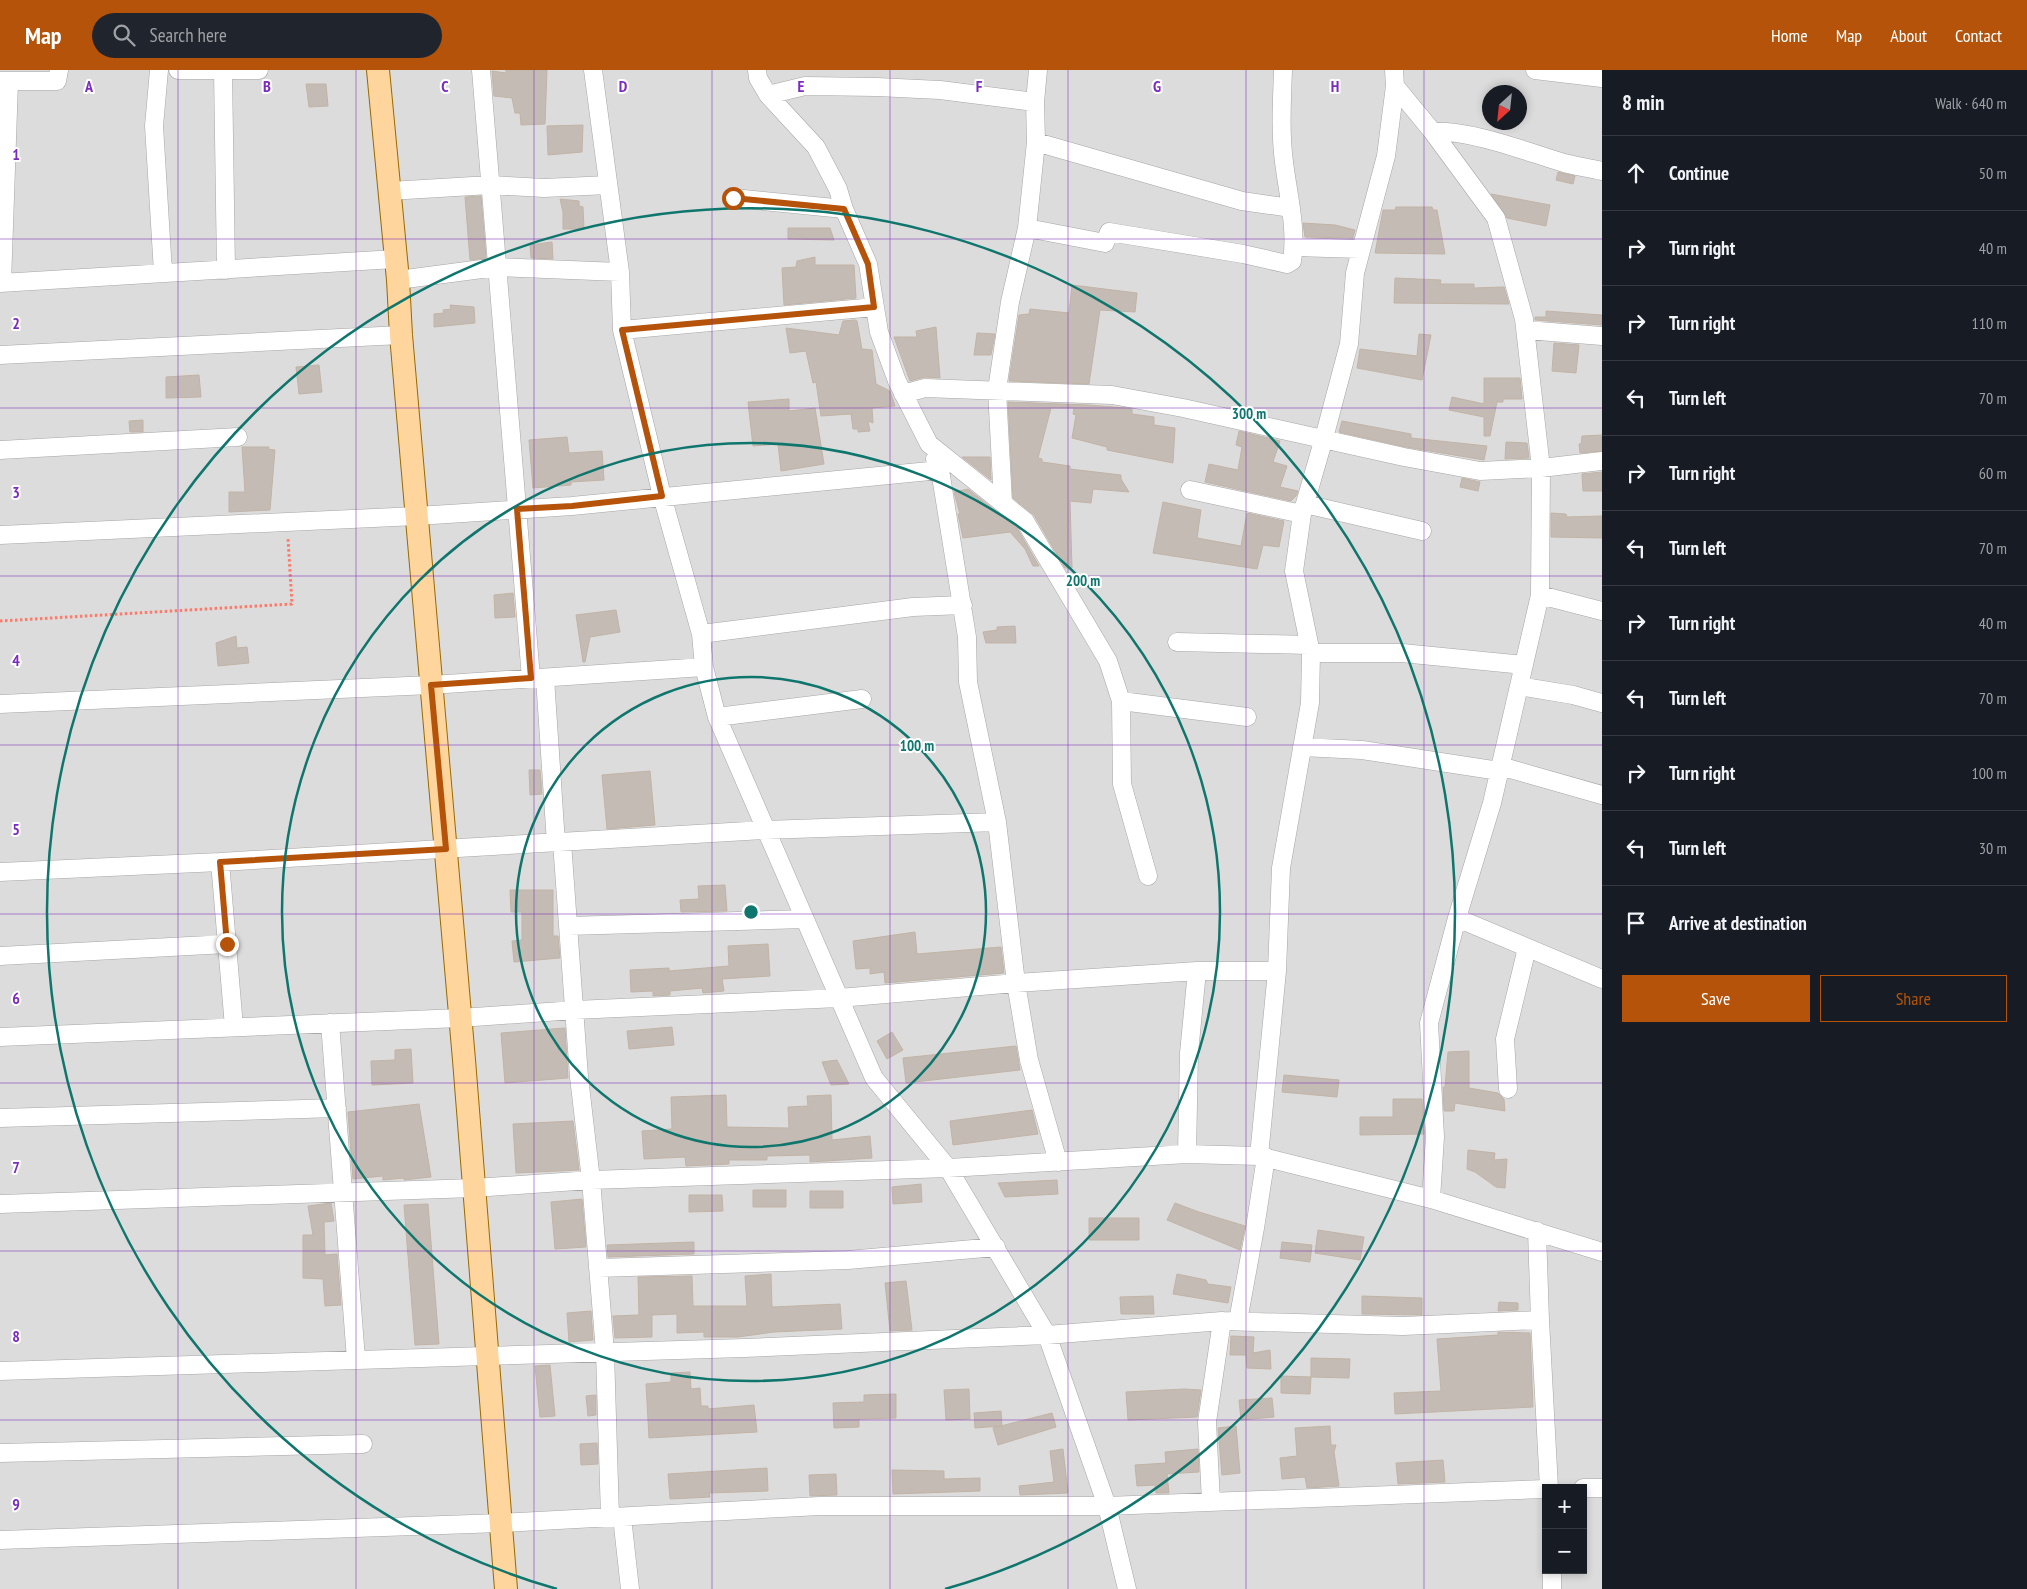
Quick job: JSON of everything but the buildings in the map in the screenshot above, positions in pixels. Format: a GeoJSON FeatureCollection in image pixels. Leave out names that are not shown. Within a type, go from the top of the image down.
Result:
{"type":"FeatureCollection","features":[{"type":"Feature","properties":{"kind":"main road"},"geometry":{"type":"LineString","coordinates":[[378,70],[397,270],[446,849],[506,1589]]}},
{"type":"Feature","properties":{"kind":"street"},"geometry":{"type":"LineString","coordinates":[[59,70],[57,81],[5,81],[1,283],[163,272],[226,270],[397,270],[497,267],[620,272]]}},
{"type":"Feature","properties":{"kind":"street"},"geometry":{"type":"LineString","coordinates":[[158,70],[154,126],[163,272]]}},
{"type":"Feature","properties":{"kind":"street"},"geometry":{"type":"LineString","coordinates":[[178,70],[259,70]]}},
{"type":"Feature","properties":{"kind":"street"},"geometry":{"type":"LineString","coordinates":[[223,70],[226,270]]}},
{"type":"Feature","properties":{"kind":"street"},"geometry":{"type":"LineString","coordinates":[[481,70],[517,509],[560,842],[579,1077],[605,1352],[616,1517],[630,1589]]}},
{"type":"Feature","properties":{"kind":"street"},"geometry":{"type":"LineString","coordinates":[[593,70],[620,272],[622,330],[662,496],[701,634],[704,667],[716,717],[874,1078],[948,1168],[1047,1336],[1107,1506],[1127,1589]]}},
{"type":"Feature","properties":{"kind":"street"},"geometry":{"type":"LineString","coordinates":[[757,70],[758,78],[768,95],[816,147],[838,189],[844,209],[868,264],[879,332],[903,394],[940,470],[963,605],[967,637],[968,682],[997,822],[1016,983],[1029,1060],[1058,1162]]}},
{"type":"Feature","properties":{"kind":"street"},"geometry":{"type":"LineString","coordinates":[[1003,502],[997,390],[1010,302],[1027,228],[1036,142],[1038,70]]}},
{"type":"Feature","properties":{"kind":"street"},"geometry":{"type":"LineString","coordinates":[[1027,228],[1105,243],[1109,232],[1243,254],[1287,264],[1292,261],[1294,247],[1291,208],[1284,160],[1283,70]]}},
{"type":"Feature","properties":{"kind":"street"},"geometry":{"type":"LineString","coordinates":[[1535,70],[1602,78]]}},
{"type":"Feature","properties":{"kind":"street"},"geometry":{"type":"LineString","coordinates":[[1395,78],[1496,218],[1524,318],[1541,468],[1540,595],[1492,803],[1457,918],[1429,1023],[1435,1137],[1431,1199]]}},
{"type":"Feature","properties":{"kind":"street"},"geometry":{"type":"LineString","coordinates":[[1211,1502],[1207,1422],[1230,1321],[1255,1228],[1277,971],[1281,868],[1310,703],[1310,649],[1294,571],[1303,509],[1324,438],[1348,344],[1355,273],[1386,156],[1395,78]]}},
{"type":"Feature","properties":{"kind":"street"},"geometry":{"type":"LineString","coordinates":[[768,95],[805,86],[877,87],[940,90],[1036,102]]}},
{"type":"Feature","properties":{"kind":"street"},"geometry":{"type":"LineString","coordinates":[[1432,131],[1452,132],[1507,144],[1566,163],[1602,171]]}},
{"type":"Feature","properties":{"kind":"street"},"geometry":{"type":"LineString","coordinates":[[1036,142],[1233,198],[1291,208]]}},
{"type":"Feature","properties":{"kind":"street"},"geometry":{"type":"LineString","coordinates":[[389,191],[490,185],[544,188],[608,185]]}},
{"type":"Feature","properties":{"kind":"street"},"geometry":{"type":"LineString","coordinates":[[733,198],[844,209]]}},
{"type":"Feature","properties":{"kind":"street"},"geometry":{"type":"LineString","coordinates":[[1294,247],[1361,248]]}},
{"type":"Feature","properties":{"kind":"street"},"geometry":{"type":"LineString","coordinates":[[622,330],[874,307]]}},
{"type":"Feature","properties":{"kind":"street"},"geometry":{"type":"LineString","coordinates":[[1526,330],[1602,336]]}},
{"type":"Feature","properties":{"kind":"street"},"geometry":{"type":"LineString","coordinates":[[0,354],[401,335]]}},
{"type":"Feature","properties":{"kind":"street"},"geometry":{"type":"LineString","coordinates":[[903,394],[925,388],[1112,395],[1183,408],[1404,457],[1480,471],[1541,468],[1602,461]]}},
{"type":"Feature","properties":{"kind":"street"},"geometry":{"type":"LineString","coordinates":[[0,450],[238,438]]}},
{"type":"Feature","properties":{"kind":"street"},"geometry":{"type":"LineString","coordinates":[[929,444],[1026,521],[1108,661],[1121,701],[1122,784],[1148,876]]}},
{"type":"Feature","properties":{"kind":"street"},"geometry":{"type":"LineString","coordinates":[[0,535],[417,516],[572,506],[940,470]]}},
{"type":"Feature","properties":{"kind":"street"},"geometry":{"type":"LineString","coordinates":[[1190,490],[1422,531]]}},
{"type":"Feature","properties":{"kind":"street"},"geometry":{"type":"LineString","coordinates":[[1540,595],[1602,611]]}},
{"type":"Feature","properties":{"kind":"street"},"geometry":{"type":"LineString","coordinates":[[701,634],[913,606],[963,605]]}},
{"type":"Feature","properties":{"kind":"street"},"geometry":{"type":"LineString","coordinates":[[1177,642],[1402,653],[1524,665]]}},
{"type":"Feature","properties":{"kind":"street"},"geometry":{"type":"LineString","coordinates":[[0,704],[431,685],[704,667]]}},
{"type":"Feature","properties":{"kind":"street"},"geometry":{"type":"LineString","coordinates":[[1519,686],[1573,695],[1602,703]]}},
{"type":"Feature","properties":{"kind":"street"},"geometry":{"type":"LineString","coordinates":[[716,717],[862,699]]}},
{"type":"Feature","properties":{"kind":"street"},"geometry":{"type":"LineString","coordinates":[[1121,701],[1247,717]]}},
{"type":"Feature","properties":{"kind":"street"},"geometry":{"type":"LineString","coordinates":[[1302,747],[1362,750],[1500,769],[1602,795]]}},
{"type":"Feature","properties":{"kind":"street"},"geometry":{"type":"LineString","coordinates":[[0,872],[220,862],[765,830],[997,822]]}},
{"type":"Feature","properties":{"kind":"street"},"geometry":{"type":"LineString","coordinates":[[220,862],[234,1027]]}},
{"type":"Feature","properties":{"kind":"street"},"geometry":{"type":"LineString","coordinates":[[568,926],[805,918]]}},
{"type":"Feature","properties":{"kind":"street"},"geometry":{"type":"LineString","coordinates":[[1457,918],[1602,979]]}},
{"type":"Feature","properties":{"kind":"street"},"geometry":{"type":"LineString","coordinates":[[0,956],[227,944]]}},
{"type":"Feature","properties":{"kind":"street"},"geometry":{"type":"LineString","coordinates":[[1508,1089],[1506,1039],[1527,948]]}},
{"type":"Feature","properties":{"kind":"street"},"geometry":{"type":"LineString","coordinates":[[0,1037],[460,1018],[575,1010],[838,998],[1016,983],[1197,972],[1277,971]]}},
{"type":"Feature","properties":{"kind":"street"},"geometry":{"type":"LineString","coordinates":[[1187,1154],[1189,1053],[1197,972]]}},
{"type":"Feature","properties":{"kind":"street"},"geometry":{"type":"LineString","coordinates":[[330,1023],[356,1359]]}},
{"type":"Feature","properties":{"kind":"street"},"geometry":{"type":"LineString","coordinates":[[0,1118],[337,1108]]}},
{"type":"Feature","properties":{"kind":"street"},"geometry":{"type":"LineString","coordinates":[[0,1204],[474,1188],[590,1180],[948,1168],[1187,1154],[1262,1157],[1431,1199],[1537,1230],[1602,1252]]}},
{"type":"Feature","properties":{"kind":"street"},"geometry":{"type":"LineString","coordinates":[[1537,1230],[1548,1484]]}},
{"type":"Feature","properties":{"kind":"street"},"geometry":{"type":"LineString","coordinates":[[598,1268],[848,1260],[996,1247]]}},
{"type":"Feature","properties":{"kind":"street"},"geometry":{"type":"LineString","coordinates":[[0,1371],[744,1348],[1047,1336],[1230,1321],[1403,1326],[1540,1320]]}},
{"type":"Feature","properties":{"kind":"street"},"geometry":{"type":"LineString","coordinates":[[0,1453],[363,1444]]}},
{"type":"Feature","properties":{"kind":"street"},"geometry":{"type":"LineString","coordinates":[[0,1540],[501,1523],[820,1506],[1107,1506],[1542,1488]]}},
{"type":"Feature","properties":{"kind":"street"},"geometry":{"type":"LineString","coordinates":[[1587,1488],[1602,1488]]}},
{"type":"Feature","properties":{"kind":"street"},"geometry":{"type":"LineString","coordinates":[[1552,1574],[1552,1589]]}},
{"type":"Feature","properties":{"kind":"path"},"geometry":{"type":"LineString","coordinates":[[0,621],[292,604],[287,522]]}},
{"type":"Feature","properties":{"kind":"shaded area"},"geometry":{"type":"Polygon","coordinates":[[[0,70],[1602,70],[1602,1589],[0,1589],[0,70]]]}},
{"type":"Feature","properties":{"kind":"route"},"geometry":{"type":"LineString","coordinates":[[227,944],[220,862],[446,849],[431,685],[531,678],[517,509],[572,506],[662,496],[622,330],[874,307],[868,264],[844,209],[733,198]]}}]}
